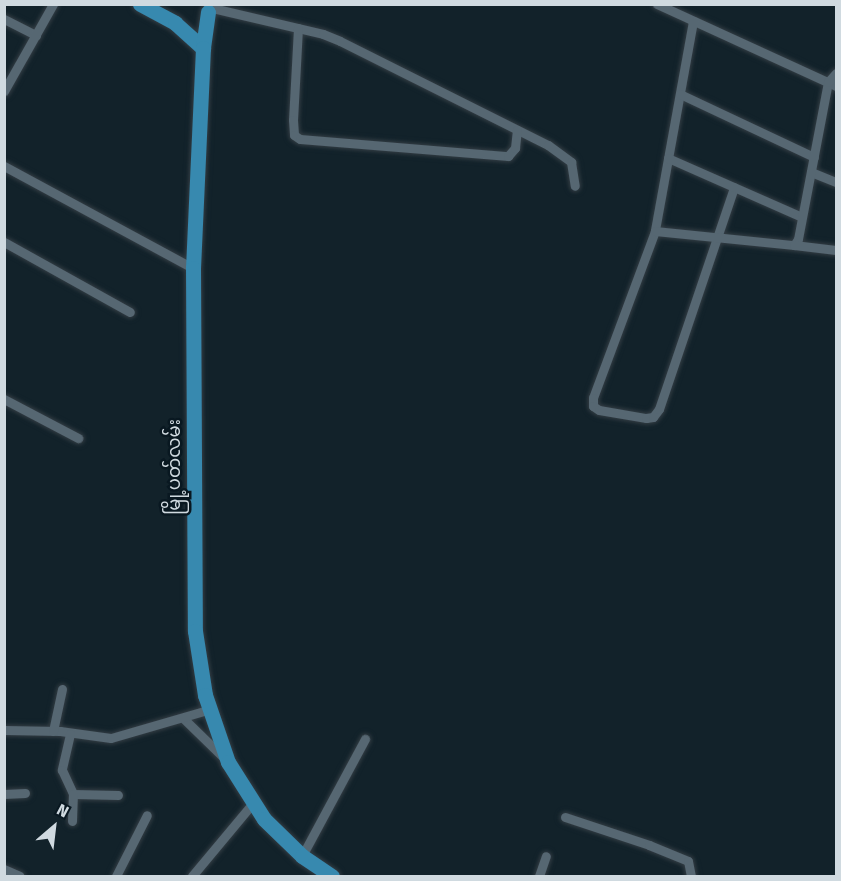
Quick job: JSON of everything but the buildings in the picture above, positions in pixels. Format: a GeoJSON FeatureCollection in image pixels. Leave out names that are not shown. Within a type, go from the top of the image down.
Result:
{"type":"FeatureCollection","features":[{"type":"Feature","properties":{"kind":"main road"},"geometry":{"type":"LineString","coordinates":[[140,4],[176,23],[203,48]]}},
{"type":"Feature","properties":{"kind":"main road"},"geometry":{"type":"LineString","coordinates":[[176,23],[191,22],[208,9]]}},
{"type":"Feature","properties":{"kind":"main road","name":"မြို့ပတ်လမ်း"},"geometry":{"type":"LineString","coordinates":[[208,9],[203,48],[193,268],[195,631],[205,695],[228,762],[252,804],[284,840],[322,873]]}},
{"type":"Feature","properties":{"kind":"street"},"geometry":{"type":"LineString","coordinates":[[4,91],[53,4]]}},
{"type":"Feature","properties":{"kind":"street"},"geometry":{"type":"LineString","coordinates":[[657,4],[832,84]]}},
{"type":"Feature","properties":{"kind":"street"},"geometry":{"type":"LineString","coordinates":[[208,9],[298,28],[340,41],[548,145],[571,162],[574,186]]}},
{"type":"Feature","properties":{"kind":"street"},"geometry":{"type":"LineString","coordinates":[[4,19],[36,35]]}},
{"type":"Feature","properties":{"kind":"street"},"geometry":{"type":"LineString","coordinates":[[693,21],[655,231],[593,398],[593,406],[599,410],[653,417],[659,409],[719,239],[734,187]]}},
{"type":"Feature","properties":{"kind":"street"},"geometry":{"type":"LineString","coordinates":[[298,28],[293,120],[296,137],[402,149],[508,156],[515,148],[517,130]]}},
{"type":"Feature","properties":{"kind":"street"},"geometry":{"type":"LineString","coordinates":[[794,245],[832,84],[837,73]]}},
{"type":"Feature","properties":{"kind":"street"},"geometry":{"type":"LineString","coordinates":[[680,94],[814,157]]}},
{"type":"Feature","properties":{"kind":"street"},"geometry":{"type":"LineString","coordinates":[[668,158],[802,217]]}},
{"type":"Feature","properties":{"kind":"street"},"geometry":{"type":"LineString","coordinates":[[4,166],[193,268]]}},
{"type":"Feature","properties":{"kind":"street"},"geometry":{"type":"LineString","coordinates":[[811,171],[837,183]]}},
{"type":"Feature","properties":{"kind":"street"},"geometry":{"type":"LineString","coordinates":[[655,231],[837,250]]}},
{"type":"Feature","properties":{"kind":"street"},"geometry":{"type":"LineString","coordinates":[[4,242],[130,312]]}},
{"type":"Feature","properties":{"kind":"street"},"geometry":{"type":"LineString","coordinates":[[4,399],[78,438]]}},
{"type":"Feature","properties":{"kind":"street"},"geometry":{"type":"LineString","coordinates":[[53,731],[62,690]]}},
{"type":"Feature","properties":{"kind":"street"},"geometry":{"type":"LineString","coordinates":[[4,730],[53,731],[98,738],[123,736],[211,709]]}},
{"type":"Feature","properties":{"kind":"street"},"geometry":{"type":"LineString","coordinates":[[183,718],[228,762]]}},
{"type":"Feature","properties":{"kind":"street"},"geometry":{"type":"LineString","coordinates":[[70,734],[62,770],[73,794],[72,821]]}},
{"type":"Feature","properties":{"kind":"street"},"geometry":{"type":"LineString","coordinates":[[302,856],[365,740]]}},
{"type":"Feature","properties":{"kind":"street"},"geometry":{"type":"LineString","coordinates":[[4,794],[25,793]]}},
{"type":"Feature","properties":{"kind":"street"},"geometry":{"type":"LineString","coordinates":[[73,794],[118,795]]}},
{"type":"Feature","properties":{"kind":"street"},"geometry":{"type":"LineString","coordinates":[[192,876],[252,804]]}},
{"type":"Feature","properties":{"kind":"street"},"geometry":{"type":"LineString","coordinates":[[116,876],[147,815]]}},
{"type":"Feature","properties":{"kind":"street"},"geometry":{"type":"LineString","coordinates":[[565,817],[650,845],[688,861],[691,876]]}},
{"type":"Feature","properties":{"kind":"street"},"geometry":{"type":"LineString","coordinates":[[539,876],[546,856]]}},
{"type":"Feature","properties":{"kind":"street"},"geometry":{"type":"LineString","coordinates":[[5,871],[20,876]]}}]}
